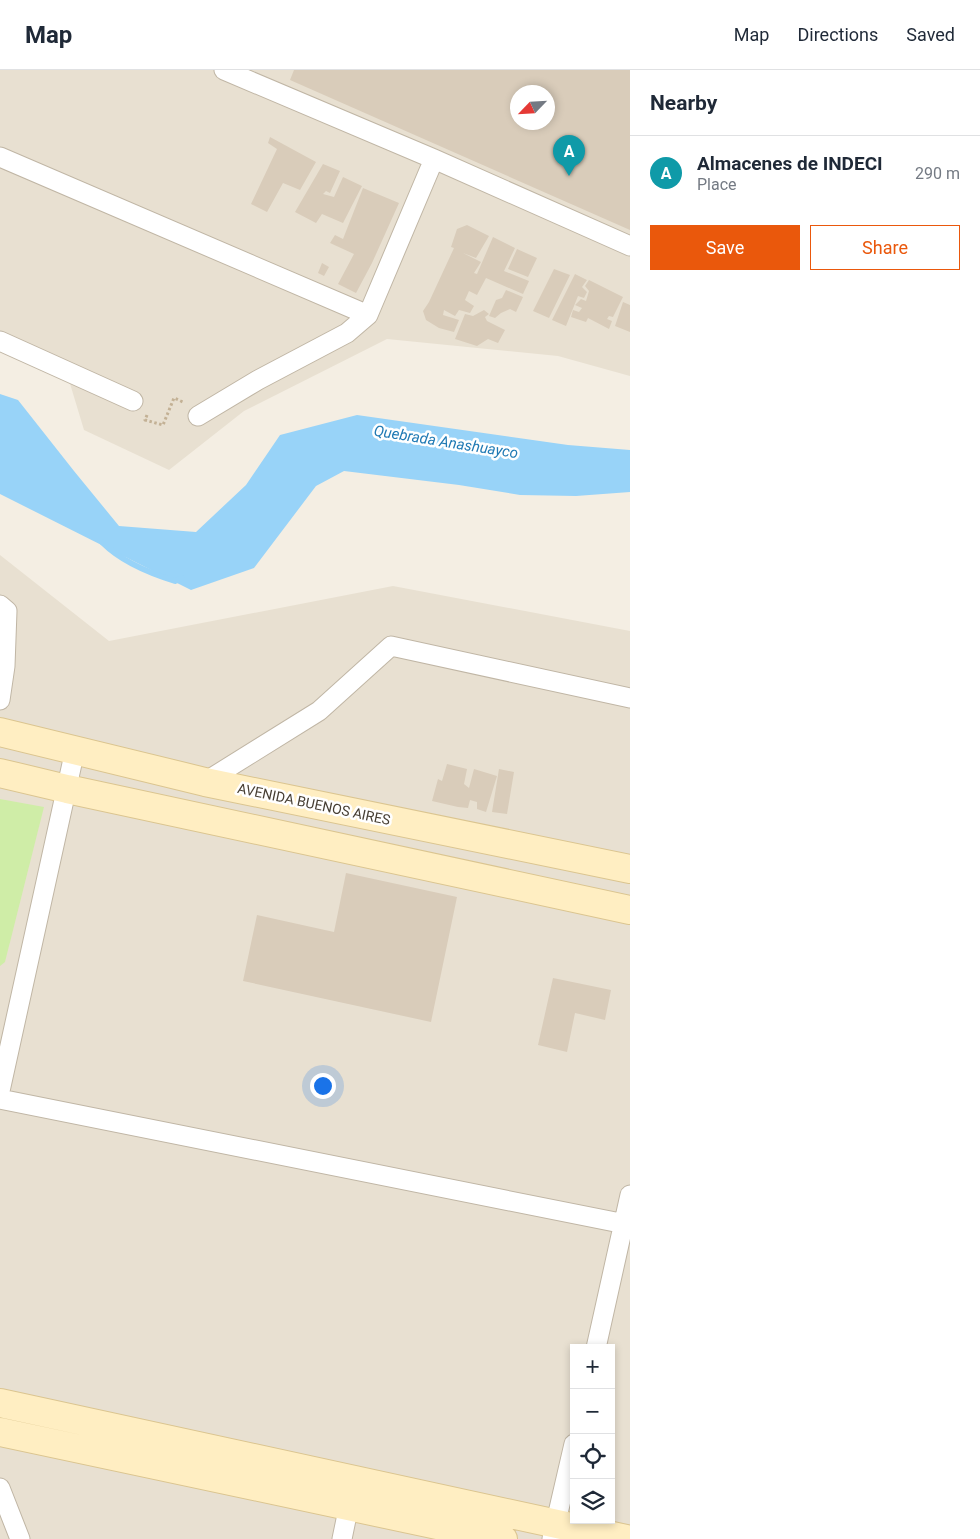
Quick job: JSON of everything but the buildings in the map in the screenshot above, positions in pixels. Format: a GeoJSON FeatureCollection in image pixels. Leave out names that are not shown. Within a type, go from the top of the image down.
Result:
{"type":"FeatureCollection","features":[{"type":"Feature","properties":{"kind":"street"},"geometry":{"type":"LineString","coordinates":[[224,70],[434,159],[630,246]]}},
{"type":"Feature","properties":{"kind":"street"},"geometry":{"type":"LineString","coordinates":[[0,157],[368,314]]}},
{"type":"Feature","properties":{"kind":"street"},"geometry":{"type":"LineString","coordinates":[[194,411],[347,333],[368,314],[434,159]]}},
{"type":"Feature","properties":{"kind":"street"},"geometry":{"type":"LineString","coordinates":[[0,341],[132,401]]}},
{"type":"Feature","properties":{"kind":"street"},"geometry":{"type":"LineString","coordinates":[[0,605],[7,611],[5,666],[0,700]]}},
{"type":"Feature","properties":{"kind":"street"},"geometry":{"type":"LineString","coordinates":[[205,782],[319,710],[391,646],[630,698]]}},
{"type":"Feature","properties":{"kind":"street","name":"AVENIDA BUENOS AIRES"},"geometry":{"type":"LineString","coordinates":[[0,732],[205,782],[630,869]]}},
{"type":"Feature","properties":{"kind":"street"},"geometry":{"type":"LineString","coordinates":[[0,1091],[75,750]]}},
{"type":"Feature","properties":{"kind":"street"},"geometry":{"type":"LineString","coordinates":[[0,773],[630,910]]}},
{"type":"Feature","properties":{"kind":"street"},"geometry":{"type":"LineString","coordinates":[[0,1099],[627,1225]]}},
{"type":"Feature","properties":{"kind":"street"},"geometry":{"type":"LineString","coordinates":[[597,1344],[627,1225],[630,1195]]}},
{"type":"Feature","properties":{"kind":"street"},"geometry":{"type":"LineString","coordinates":[[0,1403],[554,1531],[626,1539]]}},
{"type":"Feature","properties":{"kind":"street"},"geometry":{"type":"LineString","coordinates":[[0,1432],[503,1539]]}},
{"type":"Feature","properties":{"kind":"street"},"geometry":{"type":"LineString","coordinates":[[554,1531],[570,1461]]}},
{"type":"Feature","properties":{"kind":"street"},"geometry":{"type":"LineString","coordinates":[[0,1488],[20,1539]]}},
{"type":"Feature","properties":{"kind":"street"},"geometry":{"type":"LineString","coordinates":[[342,1539],[349,1505]]}},
{"type":"Feature","properties":{"kind":"path"},"geometry":{"type":"LineString","coordinates":[[148,412],[145,420],[163,425],[174,398],[194,411]]}},
{"type":"Feature","properties":{"kind":"shaded area"},"geometry":{"type":"Polygon","coordinates":[[[0,70],[630,70],[630,376],[558,356],[387,339],[244,411],[169,470],[84,430],[68,377],[0,346],[0,70]]]}},
{"type":"Feature","properties":{"kind":"shaded area"},"geometry":{"type":"Polygon","coordinates":[[[0,555],[109,641],[393,586],[630,631],[630,1539],[0,1539],[0,555]]]}},
{"type":"Feature","properties":{"kind":"green space"},"geometry":{"type":"Polygon","coordinates":[[[0,799],[44,807],[5,962],[0,966],[0,799]]]}},
{"type":"Feature","properties":{"kind":"water"},"geometry":{"type":"Polygon","coordinates":[[[0,394],[18,400],[119,526],[196,532],[246,485],[280,435],[357,415],[568,445],[630,450],[630,492],[576,496],[520,495],[459,485],[344,471],[316,486],[254,568],[191,590],[0,494],[0,394]]]}},
{"type":"Feature","properties":{"kind":"waterway","name":"Quebrada Anashuayco"},"geometry":{"type":"LineString","coordinates":[[103,543],[127,561],[155,574],[175,581],[182,578]]}},
{"type":"Feature","properties":{"kind":"place","name":"Almacenes de INDECI"},"geometry":{"type":"Point","coordinates":[569,176]}}]}
